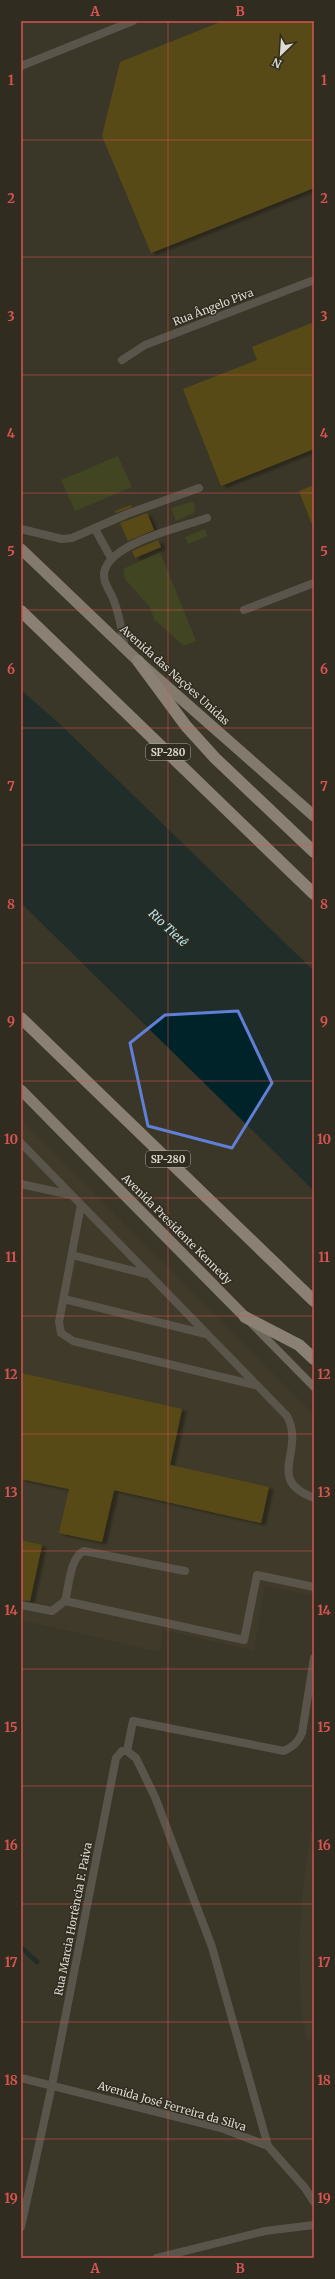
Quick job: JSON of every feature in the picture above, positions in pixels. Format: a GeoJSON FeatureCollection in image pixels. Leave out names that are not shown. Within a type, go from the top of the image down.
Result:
{"type":"FeatureCollection","features":[{"type":"Feature","properties":{"kind":"highway","name":"Avenida das Nações Unidas"},"geometry":{"type":"LineString","coordinates":[[21,549],[138,661],[312,810]]}},
{"type":"Feature","properties":{"kind":"highway","name":"SP-280"},"geometry":{"type":"LineString","coordinates":[[21,611],[314,894]]}},
{"type":"Feature","properties":{"kind":"highway"},"geometry":{"type":"LineString","coordinates":[[138,661],[186,726],[241,783],[314,852]]}},
{"type":"Feature","properties":{"kind":"highway","name":"SP-280"},"geometry":{"type":"LineString","coordinates":[[21,1018],[314,1301]]}},
{"type":"Feature","properties":{"kind":"highway","name":"Avenida Presidente Kennedy"},"geometry":{"type":"LineString","coordinates":[[21,1090],[245,1318]]}},
{"type":"Feature","properties":{"kind":"highway"},"geometry":{"type":"LineString","coordinates":[[245,1318],[299,1345],[314,1359]]}},
{"type":"Feature","properties":{"kind":"main road","name":"Avenida Presidente Kennedy"},"geometry":{"type":"LineString","coordinates":[[245,1318],[314,1387]]}},
{"type":"Feature","properties":{"kind":"street"},"geometry":{"type":"LineString","coordinates":[[21,66],[133,21]]}},
{"type":"Feature","properties":{"kind":"street","name":"Rua Ângelo Piva"},"geometry":{"type":"LineString","coordinates":[[122,360],[144,345],[314,280]]}},
{"type":"Feature","properties":{"kind":"street"},"geometry":{"type":"LineString","coordinates":[[21,529],[67,539],[95,529],[127,514],[199,488]]}},
{"type":"Feature","properties":{"kind":"street"},"geometry":{"type":"LineString","coordinates":[[125,648],[114,602],[106,585],[104,576],[107,562],[139,541],[207,518]]}},
{"type":"Feature","properties":{"kind":"street"},"geometry":{"type":"LineString","coordinates":[[95,529],[111,558]]}},
{"type":"Feature","properties":{"kind":"street"},"geometry":{"type":"LineString","coordinates":[[244,610],[314,583]]}},
{"type":"Feature","properties":{"kind":"street"},"geometry":{"type":"LineString","coordinates":[[21,1143],[287,1416],[293,1432],[288,1477],[293,1487],[299,1493],[314,1498]]}},
{"type":"Feature","properties":{"kind":"street"},"geometry":{"type":"LineString","coordinates":[[21,1184],[72,1196]]}},
{"type":"Feature","properties":{"kind":"street"},"geometry":{"type":"LineString","coordinates":[[81,1205],[59,1322],[61,1333],[73,1341],[256,1385]]}},
{"type":"Feature","properties":{"kind":"street"},"geometry":{"type":"LineString","coordinates":[[72,1255],[147,1274]]}},
{"type":"Feature","properties":{"kind":"street"},"geometry":{"type":"LineString","coordinates":[[64,1298],[206,1334]]}},
{"type":"Feature","properties":{"kind":"street"},"geometry":{"type":"LineString","coordinates":[[21,1604],[52,1611],[65,1601],[74,1563],[80,1553],[84,1551],[185,1571]]}},
{"type":"Feature","properties":{"kind":"street"},"geometry":{"type":"LineString","coordinates":[[65,1601],[244,1640],[257,1576],[314,1587]]}},
{"type":"Feature","properties":{"kind":"street"},"geometry":{"type":"LineString","coordinates":[[268,2146],[212,1947],[155,1797],[136,1758],[127,1751],[133,1721],[284,1751],[298,1742],[302,1733],[314,1658]]}},
{"type":"Feature","properties":{"kind":"street","name":"Rua Marcia Hortência F. Paiva"},"geometry":{"type":"LineString","coordinates":[[21,2227],[52,2085],[116,1758],[122,1751],[127,1751]]}},
{"type":"Feature","properties":{"kind":"street","name":"Avenida José Ferreira da Silva"},"geometry":{"type":"LineString","coordinates":[[21,2078],[220,2128],[268,2146],[305,2188],[314,2202]]}},
{"type":"Feature","properties":{"kind":"street"},"geometry":{"type":"LineString","coordinates":[[157,2258],[265,2231],[314,2225]]}},
{"type":"Feature","properties":{"kind":"highlighted area"},"geometry":{"type":"Polygon","coordinates":[[[238,1011],[272,1083],[232,1148],[148,1126],[130,1043],[165,1015],[238,1011]]]}},
{"type":"Feature","properties":{"kind":"shaded area"},"geometry":{"type":"Polygon","coordinates":[[[21,1120],[314,1415],[314,1596],[265,1586],[254,1651],[163,1630],[160,1652],[21,1620],[21,1120]]]}},
{"type":"Feature","properties":{"kind":"shaded area"},"geometry":{"type":"Polygon","coordinates":[[[314,1811],[314,2035],[307,2042],[301,2007],[299,1945],[304,1878],[314,1811]]]}},
{"type":"Feature","properties":{"kind":"green space"},"geometry":{"type":"Polygon","coordinates":[[[118,456],[132,487],[75,511],[61,480],[118,456]]]}},
{"type":"Feature","properties":{"kind":"green space"},"geometry":{"type":"Polygon","coordinates":[[[190,502],[194,503],[195,512],[176,521],[171,508],[190,502]]]}},
{"type":"Feature","properties":{"kind":"green space"},"geometry":{"type":"Polygon","coordinates":[[[205,529],[207,536],[188,544],[185,537],[205,529]]]}},
{"type":"Feature","properties":{"kind":"green space"},"geometry":{"type":"Polygon","coordinates":[[[160,552],[196,641],[184,646],[154,619],[150,607],[125,579],[123,569],[160,552]]]}},
{"type":"Feature","properties":{"kind":"water","name":"Rio Tietê"},"geometry":{"type":"Polygon","coordinates":[[[21,690],[62,726],[314,971],[314,1191],[21,903],[21,690]]]}},
{"type":"Feature","properties":{"kind":"building"},"geometry":{"type":"Polygon","coordinates":[[[223,21],[314,21],[314,188],[151,253],[102,136],[120,62],[223,21]]]}},
{"type":"Feature","properties":{"kind":"building"},"geometry":{"type":"Polygon","coordinates":[[[314,322],[314,449],[221,486],[183,389],[257,360],[252,347],[314,322]]]}},
{"type":"Feature","properties":{"kind":"building"},"geometry":{"type":"Polygon","coordinates":[[[314,485],[314,527],[313,527],[299,491],[314,485]]]}},
{"type":"Feature","properties":{"kind":"building"},"geometry":{"type":"Polygon","coordinates":[[[131,505],[132,507],[116,513],[115,511],[131,505]]]}},
{"type":"Feature","properties":{"kind":"building"},"geometry":{"type":"Polygon","coordinates":[[[147,513],[154,530],[128,541],[120,523],[147,513]]]}},
{"type":"Feature","properties":{"kind":"building"},"geometry":{"type":"Polygon","coordinates":[[[158,540],[161,547],[135,558],[132,551],[158,540]]]}},
{"type":"Feature","properties":{"kind":"building"},"geometry":{"type":"Polygon","coordinates":[[[21,1373],[182,1409],[170,1465],[269,1487],[261,1523],[114,1490],[102,1542],[59,1533],[69,1489],[21,1479],[21,1373]]]}},
{"type":"Feature","properties":{"kind":"building"},"geometry":{"type":"Polygon","coordinates":[[[21,1540],[42,1545],[30,1601],[21,1600],[21,1540]]]}},
{"type":"Feature","properties":{"kind":"waterway"},"geometry":{"type":"LineString","coordinates":[[21,1947],[37,1962]]}}]}
